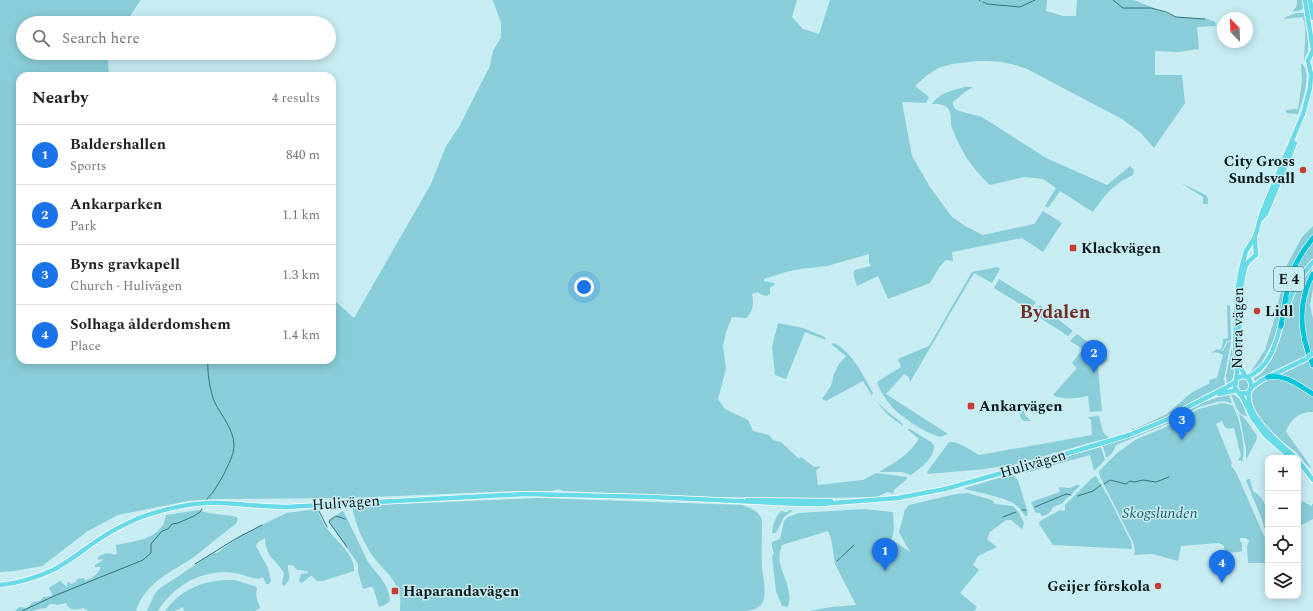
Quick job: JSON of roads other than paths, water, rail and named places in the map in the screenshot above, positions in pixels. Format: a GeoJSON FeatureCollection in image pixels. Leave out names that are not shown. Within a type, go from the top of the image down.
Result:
{"type":"FeatureCollection","features":[{"type":"Feature","properties":{"kind":"highway","name":"E 4"},"geometry":{"type":"LineString","coordinates":[[1281,326],[1289,279],[1299,257],[1313,238]]}},
{"type":"Feature","properties":{"kind":"highway","name":"E 4"},"geometry":{"type":"LineString","coordinates":[[1313,274],[1304,297],[1302,320],[1306,348],[1313,365]]}},
{"type":"Feature","properties":{"kind":"highway"},"geometry":{"type":"LineString","coordinates":[[1268,377],[1280,376],[1286,378],[1313,394]]}},
{"type":"Feature","properties":{"kind":"main road"},"geometry":{"type":"LineString","coordinates":[[1306,0],[1313,50],[1312,57]]}},
{"type":"Feature","properties":{"kind":"main road"},"geometry":{"type":"LineString","coordinates":[[1310,0],[1313,18]]}},
{"type":"Feature","properties":{"kind":"main road","name":"Norra vägen"},"geometry":{"type":"LineString","coordinates":[[1236,380],[1235,336],[1237,292],[1247,250],[1255,237],[1262,212],[1303,114],[1311,78],[1311,66],[1308,62],[1312,57]]}},
{"type":"Feature","properties":{"kind":"main road","name":"Norra vägen"},"geometry":{"type":"LineString","coordinates":[[1261,219],[1266,214],[1299,133],[1313,86]]}},
{"type":"Feature","properties":{"kind":"main road","name":"Norra vägen"},"geometry":{"type":"LineString","coordinates":[[1255,237],[1256,250]]}},
{"type":"Feature","properties":{"kind":"main road"},"geometry":{"type":"LineString","coordinates":[[1252,248],[1256,250],[1256,255],[1252,258],[1247,256],[1247,250],[1252,248]]}},
{"type":"Feature","properties":{"kind":"main road","name":"Norra vägen"},"geometry":{"type":"LineString","coordinates":[[1247,377],[1241,368],[1239,357],[1240,293],[1245,267],[1252,258]]}},
{"type":"Feature","properties":{"kind":"main road"},"geometry":{"type":"LineString","coordinates":[[1288,455],[1265,435],[1253,419],[1234,386],[1236,380],[1240,377],[1247,377],[1258,372],[1266,363],[1276,345],[1292,292],[1313,262]]}},
{"type":"Feature","properties":{"kind":"main road"},"geometry":{"type":"LineString","coordinates":[[1238,392],[1243,394],[1268,377],[1306,359],[1313,354]]}},
{"type":"Feature","properties":{"kind":"main road"},"geometry":{"type":"LineString","coordinates":[[1247,377],[1252,383],[1248,398],[1249,403],[1260,422],[1273,438],[1293,455]]}},
{"type":"Feature","properties":{"kind":"main road","name":"Hulivägen"},"geometry":{"type":"LineString","coordinates":[[0,585],[26,580],[47,573],[126,524],[155,512],[178,507],[221,503],[286,507],[525,494],[820,504],[882,500],[916,495],[952,487],[1019,468],[1138,432],[1210,396],[1236,380]]}},
{"type":"Feature","properties":{"kind":"main road","name":"Hulivägen"},"geometry":{"type":"LineString","coordinates":[[1210,396],[1238,392]]}},
{"type":"Feature","properties":{"kind":"main road"},"geometry":{"type":"LineString","coordinates":[[1301,464],[1313,480]]}},
{"type":"Feature","properties":{"kind":"main road"},"geometry":{"type":"LineString","coordinates":[[1301,467],[1309,474]]}},
{"type":"Feature","properties":{"kind":"waterway"},"geometry":{"type":"LineString","coordinates":[[983,2],[987,4],[1020,7],[1035,0]]}},
{"type":"Feature","properties":{"kind":"waterway"},"geometry":{"type":"LineString","coordinates":[[1113,0],[1123,8],[1151,8],[1166,12],[1176,17],[1205,19]]}},
{"type":"Feature","properties":{"kind":"waterway"},"geometry":{"type":"LineString","coordinates":[[207,499],[224,474],[234,449],[230,428],[213,398],[209,382],[208,364]]}},
{"type":"Feature","properties":{"kind":"waterway"},"geometry":{"type":"LineString","coordinates":[[1104,484],[1110,480],[1126,484],[1130,481],[1134,482],[1143,480],[1156,482],[1169,477]]}},
{"type":"Feature","properties":{"kind":"waterway"},"geometry":{"type":"LineString","coordinates":[[1078,496],[1093,491],[1101,485]]}},
{"type":"Feature","properties":{"kind":"waterway"},"geometry":{"type":"LineString","coordinates":[[1035,507],[1066,494],[1071,495]]}},
{"type":"Feature","properties":{"kind":"waterway"},"geometry":{"type":"LineString","coordinates":[[22,611],[54,596],[143,560],[151,553],[151,544],[162,531],[168,529],[172,524],[194,516],[202,509]]}},
{"type":"Feature","properties":{"kind":"waterway"},"geometry":{"type":"LineString","coordinates":[[319,511],[327,527]]}},
{"type":"Feature","properties":{"kind":"waterway"},"geometry":{"type":"LineString","coordinates":[[1003,517],[1016,512]]}},
{"type":"Feature","properties":{"kind":"waterway"},"geometry":{"type":"LineString","coordinates":[[345,519],[336,516],[329,522],[347,547]]}},
{"type":"Feature","properties":{"kind":"waterway"},"geometry":{"type":"LineString","coordinates":[[195,564],[237,538],[262,525]]}},
{"type":"Feature","properties":{"kind":"waterway"},"geometry":{"type":"LineString","coordinates":[[837,561],[854,545]]}},
{"type":"Feature","properties":{"kind":"place","name":"City Gross Sundsvall"},"geometry":{"type":"Point","coordinates":[1303,170]}},
{"type":"Feature","properties":{"kind":"place","name":"Klackvägen"},"geometry":{"type":"Point","coordinates":[1073,248]}},
{"type":"Feature","properties":{"kind":"place","name":"Lidl"},"geometry":{"type":"Point","coordinates":[1257,311]}},
{"type":"Feature","properties":{"kind":"place","name":"Ankarparken"},"geometry":{"type":"Point","coordinates":[1094,373]}},
{"type":"Feature","properties":{"kind":"place","name":"Ankarvägen"},"geometry":{"type":"Point","coordinates":[971,406]}},
{"type":"Feature","properties":{"kind":"place","name":"Byns gravkapell"},"geometry":{"type":"Point","coordinates":[1182,440]}},
{"type":"Feature","properties":{"kind":"place","name":"Baldershallen"},"geometry":{"type":"Point","coordinates":[885,571]}},
{"type":"Feature","properties":{"kind":"place","name":"Solhaga ålderdomshem"},"geometry":{"type":"Point","coordinates":[1222,583]}},
{"type":"Feature","properties":{"kind":"place","name":"Geijer förskola"},"geometry":{"type":"Point","coordinates":[1158,586]}},
{"type":"Feature","properties":{"kind":"place","name":"Haparandavägen"},"geometry":{"type":"Point","coordinates":[395,591]}},
{"type":"Feature","properties":{"kind":"district","name":"Bydalen"},"geometry":{"type":"Point","coordinates":[1055,312]}},
{"type":"Feature","properties":{"kind":"park label","name":"Skogslunden"},"geometry":{"type":"Point","coordinates":[1160,513]}}]}
